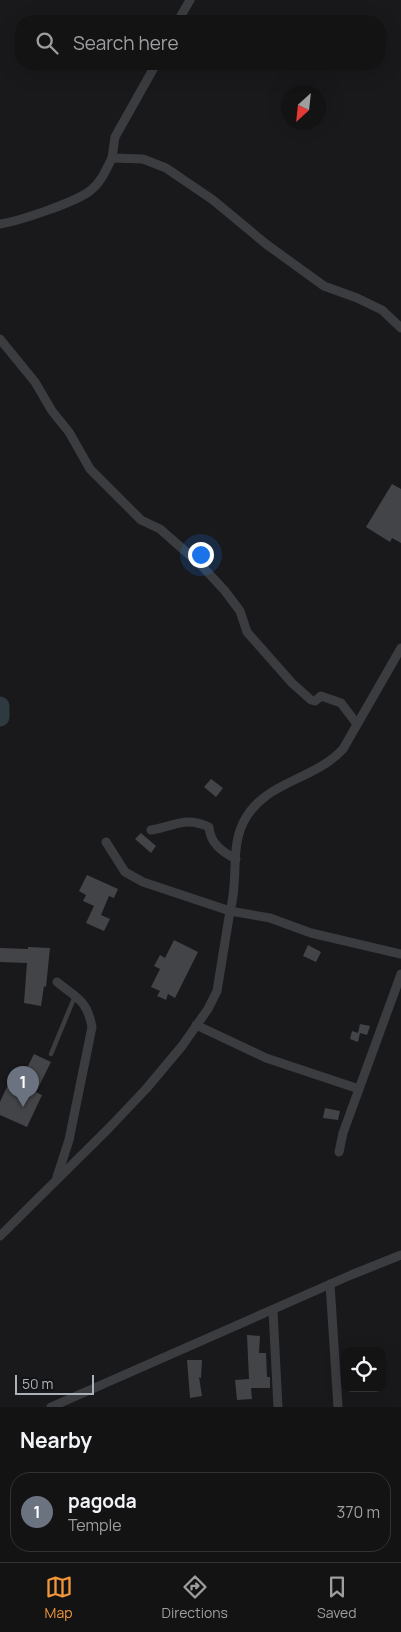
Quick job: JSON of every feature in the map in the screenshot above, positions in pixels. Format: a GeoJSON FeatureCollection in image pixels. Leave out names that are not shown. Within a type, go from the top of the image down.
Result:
{"type":"FeatureCollection","features":[{"type":"Feature","properties":{"kind":"street"},"geometry":{"type":"LineString","coordinates":[[181,15],[190,0]]}},
{"type":"Feature","properties":{"kind":"street"},"geometry":{"type":"LineString","coordinates":[[0,224],[68,202],[90,191],[101,180],[112,158],[115,137],[153,70]]}},
{"type":"Feature","properties":{"kind":"street"},"geometry":{"type":"LineString","coordinates":[[112,158],[143,159],[166,168],[213,200],[266,244],[324,286],[357,298],[382,310],[401,328]]}},
{"type":"Feature","properties":{"kind":"street"},"geometry":{"type":"LineString","coordinates":[[0,339],[35,382],[52,411],[69,432],[90,468],[141,520],[160,529],[201,565],[226,591],[240,611],[247,632],[292,683],[311,700],[315,701],[321,696],[329,697],[341,703],[357,724]]}},
{"type":"Feature","properties":{"kind":"street"},"geometry":{"type":"LineString","coordinates":[[0,1236],[146,1089],[196,1025],[217,991],[236,882],[236,844],[243,823],[264,796],[333,759],[343,749],[401,648]]}},
{"type":"Feature","properties":{"kind":"street"},"geometry":{"type":"LineString","coordinates":[[151,830],[168,828],[186,820],[197,822],[210,828],[210,838],[223,852],[236,859]]}},
{"type":"Feature","properties":{"kind":"street"},"geometry":{"type":"LineString","coordinates":[[106,842],[125,872],[144,882],[230,910],[270,918],[311,933],[401,954]]}},
{"type":"Feature","properties":{"kind":"street"},"geometry":{"type":"LineString","coordinates":[[339,1152],[343,1133],[401,974]]}},
{"type":"Feature","properties":{"kind":"street"},"geometry":{"type":"LineString","coordinates":[[56,1180],[69,1140],[92,1027],[89,1010],[57,982]]}},
{"type":"Feature","properties":{"kind":"street"},"geometry":{"type":"LineString","coordinates":[[196,1025],[266,1058],[359,1089]]}},
{"type":"Feature","properties":{"kind":"street"},"geometry":{"type":"LineString","coordinates":[[51,1407],[273,1311],[330,1284],[401,1255]]}},
{"type":"Feature","properties":{"kind":"street"},"geometry":{"type":"LineString","coordinates":[[330,1284],[338,1407]]}},
{"type":"Feature","properties":{"kind":"street"},"geometry":{"type":"LineString","coordinates":[[273,1311],[278,1407]]}},
{"type":"Feature","properties":{"kind":"lane"},"geometry":{"type":"LineString","coordinates":[[51,1054],[74,996]]}},
{"type":"Feature","properties":{"kind":"building"},"geometry":{"type":"Polygon","coordinates":[[[392,484],[401,489],[401,543],[392,538],[390,542],[366,527],[392,484]]]}},
{"type":"Feature","properties":{"kind":"building"},"geometry":{"type":"Polygon","coordinates":[[[211,779],[223,788],[216,797],[204,787],[211,779]]]}},
{"type":"Feature","properties":{"kind":"building"},"geometry":{"type":"Polygon","coordinates":[[[141,833],[156,846],[151,853],[135,839],[141,833]]]}},
{"type":"Feature","properties":{"kind":"building"},"geometry":{"type":"Polygon","coordinates":[[[87,875],[118,889],[114,898],[109,896],[101,915],[110,919],[104,931],[86,923],[94,906],[83,901],[86,895],[79,891],[87,875]]]}},
{"type":"Feature","properties":{"kind":"building"},"geometry":{"type":"Polygon","coordinates":[[[174,940],[198,952],[175,998],[168,994],[166,1000],[157,996],[160,991],[151,987],[160,969],[154,966],[160,955],[165,958],[174,940]]]}},
{"type":"Feature","properties":{"kind":"building"},"geometry":{"type":"Polygon","coordinates":[[[308,945],[321,952],[316,962],[303,956],[308,945]]]}},
{"type":"Feature","properties":{"kind":"building"},"geometry":{"type":"Polygon","coordinates":[[[28,947],[50,948],[46,987],[44,986],[41,1006],[24,1003],[27,963],[0,962],[0,948],[28,949],[28,947]]]}},
{"type":"Feature","properties":{"kind":"building"},"geometry":{"type":"Polygon","coordinates":[[[360,1024],[370,1026],[367,1035],[360,1033],[358,1042],[350,1039],[352,1031],[358,1033],[360,1024]]]}},
{"type":"Feature","properties":{"kind":"building"},"geometry":{"type":"Polygon","coordinates":[[[34,1054],[51,1062],[36,1092],[42,1095],[27,1127],[0,1115],[0,1102],[10,1080],[19,1084],[34,1054]]]}},
{"type":"Feature","properties":{"kind":"building"},"geometry":{"type":"Polygon","coordinates":[[[325,1108],[340,1111],[338,1120],[323,1118],[325,1108]]]}},
{"type":"Feature","properties":{"kind":"building"},"geometry":{"type":"Polygon","coordinates":[[[247,1335],[260,1336],[259,1353],[266,1353],[267,1377],[270,1377],[270,1388],[251,1388],[252,1399],[237,1400],[235,1380],[249,1379],[247,1335]]]}},
{"type":"Feature","properties":{"kind":"building"},"geometry":{"type":"Polygon","coordinates":[[[187,1360],[202,1360],[201,1378],[199,1377],[202,1396],[190,1398],[187,1360]]]}},
{"type":"Feature","properties":{"kind":"waterway"},"geometry":{"type":"LineString","coordinates":[[0,706],[0,717]]}},
{"type":"Feature","properties":{"kind":"place","name":"pagoda"},"geometry":{"type":"Point","coordinates":[23,1107]}}]}
